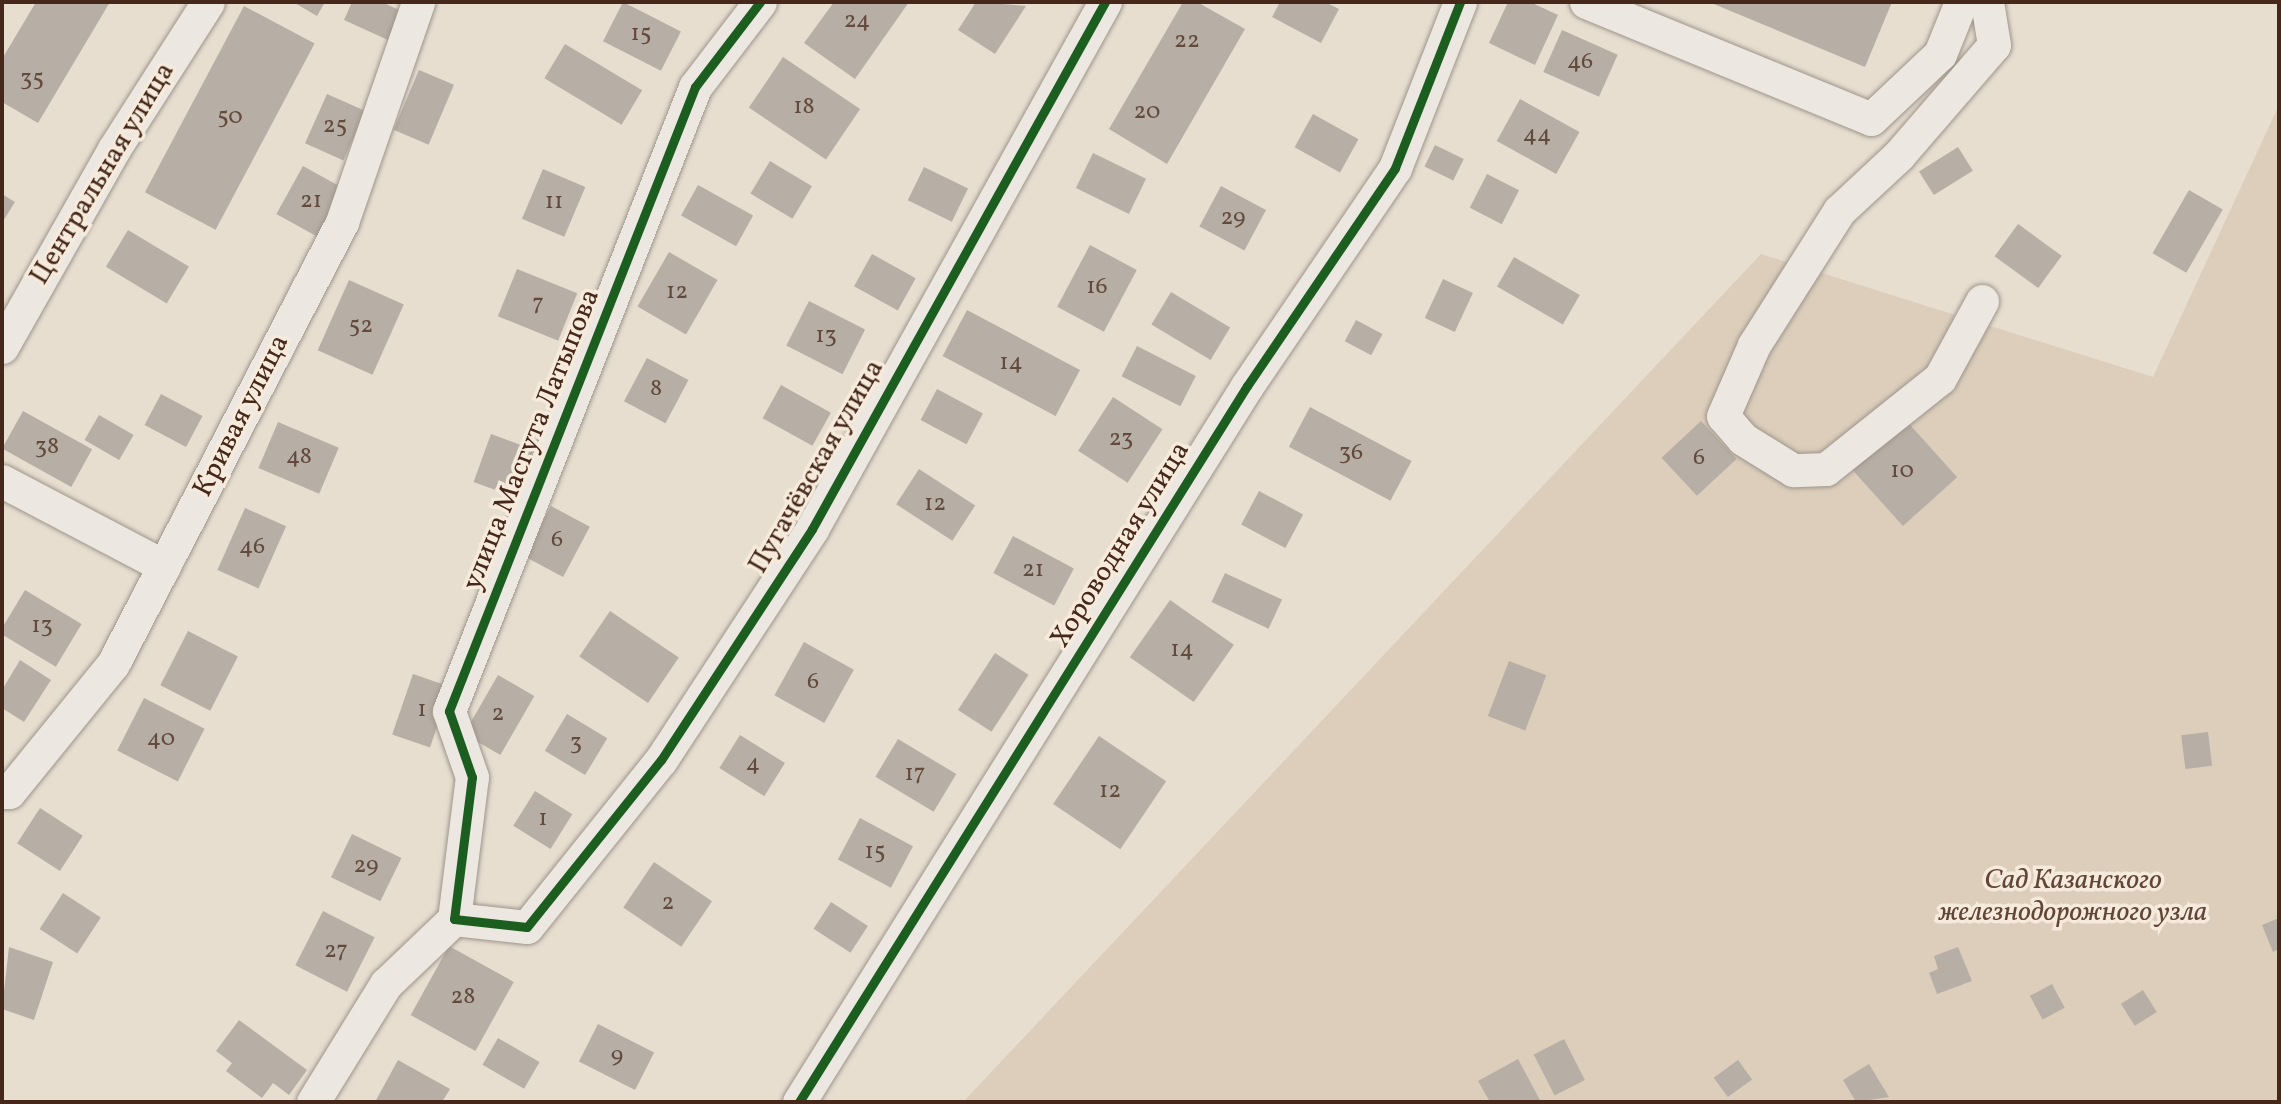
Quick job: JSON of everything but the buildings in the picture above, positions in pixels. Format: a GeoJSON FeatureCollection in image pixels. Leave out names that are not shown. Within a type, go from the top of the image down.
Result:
{"type":"FeatureCollection","features":[{"type":"Feature","properties":{"kind":"street","name":"Центральная улица"},"geometry":{"type":"LineString","coordinates":[[2,347],[114,149],[208,2]]}},
{"type":"Feature","properties":{"kind":"street","name":"Кривая улица"},"geometry":{"type":"LineString","coordinates":[[2,792],[9,792],[113,664],[342,222],[418,2]]}},
{"type":"Feature","properties":{"kind":"street","name":"улица Масгута Латыпова"},"geometry":{"type":"LineString","coordinates":[[454,919],[472,777],[449,711],[695,87],[760,2]]}},
{"type":"Feature","properties":{"kind":"street","name":"Пугачёвская улица"},"geometry":{"type":"LineString","coordinates":[[454,919],[527,927],[661,760],[812,529],[1105,2]]}},
{"type":"Feature","properties":{"kind":"street","name":"Хороводная улица"},"geometry":{"type":"LineString","coordinates":[[799,1102],[1247,386],[1395,168],[1460,2]]}},
{"type":"Feature","properties":{"kind":"street"},"geometry":{"type":"LineString","coordinates":[[1586,2],[1871,119],[1940,54],[1961,2]]}},
{"type":"Feature","properties":{"kind":"street"},"geometry":{"type":"LineString","coordinates":[[1982,301],[1940,379],[1826,469],[1793,470],[1743,439],[1723,416],[1755,345],[1839,211],[1899,155],[1994,45],[1987,2]]}},
{"type":"Feature","properties":{"kind":"street"},"geometry":{"type":"LineString","coordinates":[[2,481],[164,566]]}},
{"type":"Feature","properties":{"kind":"street"},"geometry":{"type":"LineString","coordinates":[[313,1102],[386,984],[454,919]]}},
{"type":"Feature","properties":{"kind":"green space","name":"Сад Казанского железнодорожного узла"},"geometry":{"type":"Polygon","coordinates":[[[2279,105],[2279,1102],[963,1102],[1761,254],[2153,377],[2279,105]]]}},
{"type":"Feature","properties":{"kind":"cycle path"},"geometry":{"type":"LineString","coordinates":[[760,2],[695,87],[449,711],[472,777],[454,919],[527,927],[661,760],[812,529],[1105,2]]}},
{"type":"Feature","properties":{"kind":"cycle path"},"geometry":{"type":"LineString","coordinates":[[799,1102],[1247,386],[1395,168],[1460,2]]}}]}
